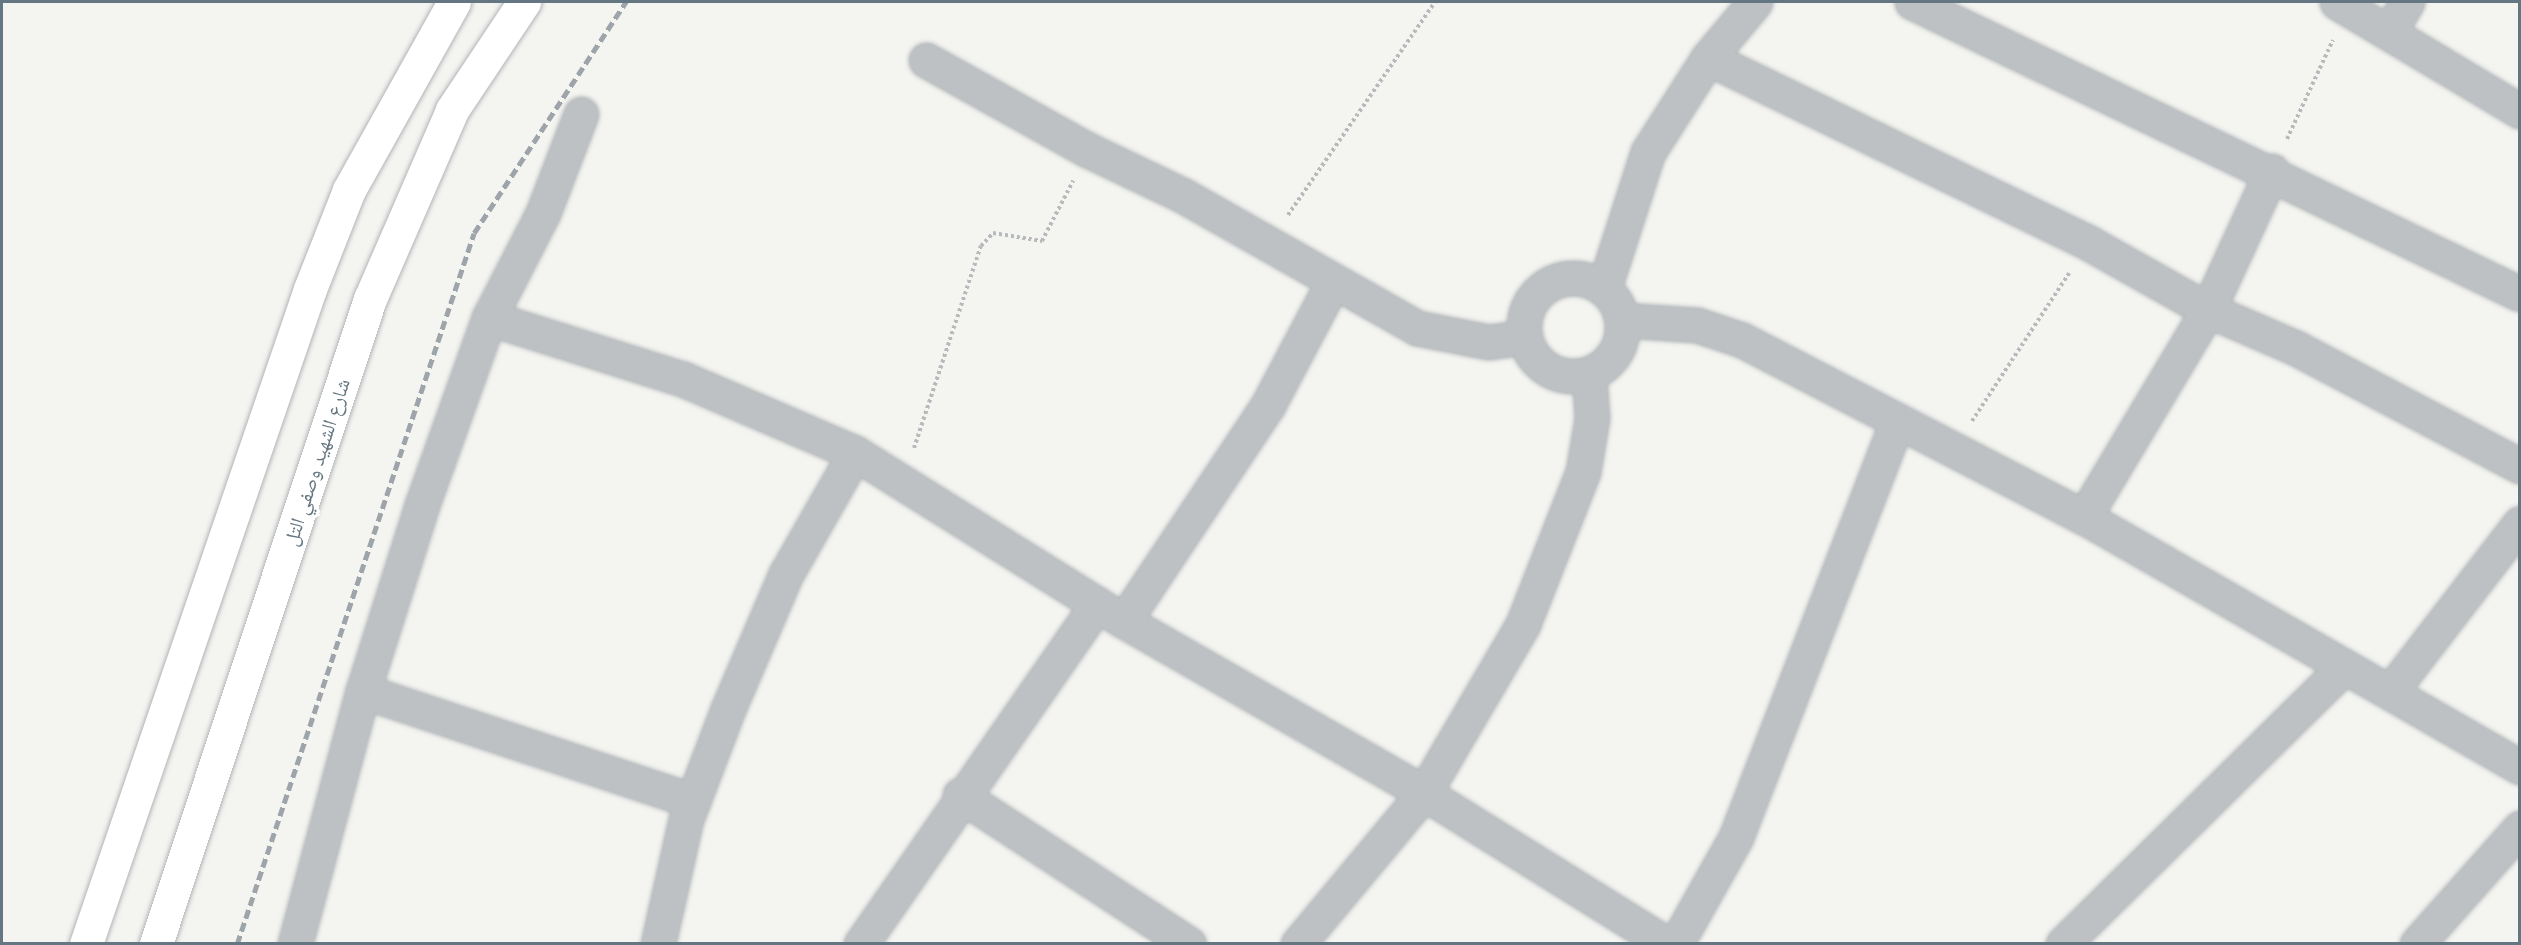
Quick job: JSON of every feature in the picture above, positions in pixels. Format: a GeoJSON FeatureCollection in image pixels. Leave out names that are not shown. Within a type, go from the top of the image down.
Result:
{"type":"FeatureCollection","features":[{"type":"Feature","properties":{"kind":"main road"},"geometry":{"type":"LineString","coordinates":[[86,944],[310,290],[349,190],[454,2]]}},
{"type":"Feature","properties":{"kind":"main road","name":"شارع الشهيد وصفي التل"},"geometry":{"type":"LineString","coordinates":[[156,944],[370,298],[452,110],[525,2]]}},
{"type":"Feature","properties":{"kind":"street"},"geometry":{"type":"LineString","coordinates":[[1604,288],[1648,152],[1708,58],[1755,2]]}},
{"type":"Feature","properties":{"kind":"street"},"geometry":{"type":"LineString","coordinates":[[1912,2],[2272,171],[2520,294]]}},
{"type":"Feature","properties":{"kind":"street"},"geometry":{"type":"LineString","coordinates":[[2390,32],[2407,2]]}},
{"type":"Feature","properties":{"kind":"street"},"geometry":{"type":"LineString","coordinates":[[2343,5],[2520,111]]}},
{"type":"Feature","properties":{"kind":"street"},"geometry":{"type":"LineString","coordinates":[[1708,58],[2089,243],[2208,310],[2296,348],[2520,466]]}},
{"type":"Feature","properties":{"kind":"street"},"geometry":{"type":"LineString","coordinates":[[926,60],[1088,150],[1268,242],[1333,282],[1433,335],[1489,342],[1524,337]]}},
{"type":"Feature","properties":{"kind":"street"},"geometry":{"type":"LineString","coordinates":[[295,944],[363,691],[489,318],[543,213],[581,114]]}},
{"type":"Feature","properties":{"kind":"street"},"geometry":{"type":"LineString","coordinates":[[2084,517],[2208,310],[2272,171]]}},
{"type":"Feature","properties":{"kind":"street"},"geometry":{"type":"LineString","coordinates":[[1588,280],[1604,288],[1623,320],[1620,344],[1608,363],[1590,374],[1568,377],[1547,370],[1524,337],[1528,306],[1554,282],[1588,280]]}},
{"type":"Feature","properties":{"kind":"street"},"geometry":{"type":"LineString","coordinates":[[1124,621],[1268,405],[1333,282]]}},
{"type":"Feature","properties":{"kind":"street"},"geometry":{"type":"LineString","coordinates":[[489,318],[683,380],[855,453],[901,478],[1124,621],[1424,793],[1667,944]]}},
{"type":"Feature","properties":{"kind":"street"},"geometry":{"type":"LineString","coordinates":[[1623,320],[1697,325],[1742,340],[1952,452],[2084,517],[2520,767]]}},
{"type":"Feature","properties":{"kind":"street"},"geometry":{"type":"LineString","coordinates":[[1298,944],[1424,793],[1523,624],[1554,552],[1588,444],[1590,374]]}},
{"type":"Feature","properties":{"kind":"street"},"geometry":{"type":"LineString","coordinates":[[1676,944],[1736,837],[1897,421]]}},
{"type":"Feature","properties":{"kind":"street"},"geometry":{"type":"LineString","coordinates":[[658,944],[693,801],[770,608],[855,453]]}},
{"type":"Feature","properties":{"kind":"street"},"geometry":{"type":"LineString","coordinates":[[2390,692],[2520,523]]}},
{"type":"Feature","properties":{"kind":"street"},"geometry":{"type":"LineString","coordinates":[[861,944],[960,795],[1097,604]]}},
{"type":"Feature","properties":{"kind":"street"},"geometry":{"type":"LineString","coordinates":[[2063,944],[2344,667]]}},
{"type":"Feature","properties":{"kind":"street"},"geometry":{"type":"LineString","coordinates":[[363,691],[693,801]]}},
{"type":"Feature","properties":{"kind":"street"},"geometry":{"type":"LineString","coordinates":[[960,795],[1189,944]]}},
{"type":"Feature","properties":{"kind":"street"},"geometry":{"type":"LineString","coordinates":[[2417,944],[2520,828]]}},
{"type":"Feature","properties":{"kind":"path"},"geometry":{"type":"LineString","coordinates":[[1268,242],[1435,2]]}},
{"type":"Feature","properties":{"kind":"path"},"geometry":{"type":"LineString","coordinates":[[2272,171],[2343,5]]}},
{"type":"Feature","properties":{"kind":"path"},"geometry":{"type":"LineString","coordinates":[[901,478],[923,430],[981,246],[993,233],[1036,241],[1046,238],[1088,150]]}},
{"type":"Feature","properties":{"kind":"path"},"geometry":{"type":"LineString","coordinates":[[1952,452],[2089,243]]}},
{"type":"Feature","properties":{"kind":"railway"},"geometry":{"type":"LineString","coordinates":[[237,944],[474,233],[626,2]]}}]}
